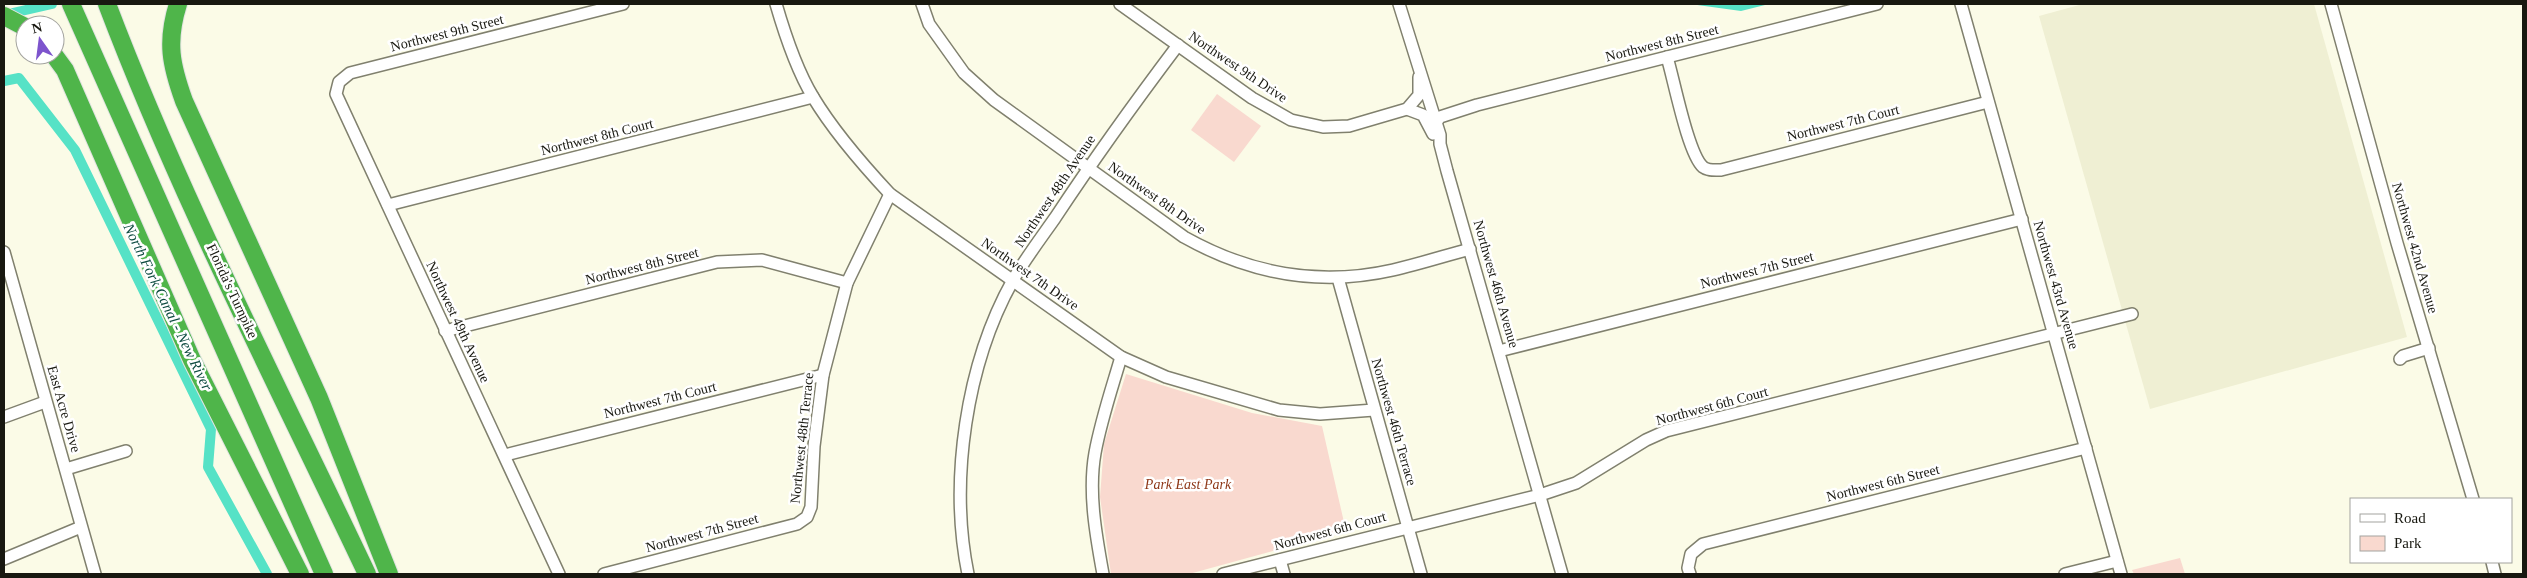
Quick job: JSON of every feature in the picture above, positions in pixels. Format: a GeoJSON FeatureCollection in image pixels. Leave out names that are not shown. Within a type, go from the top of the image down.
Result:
{"type":"FeatureCollection","features":[{"type":"Feature","properties":{"kind":"highway","name":"Florida's Turnpike"},"geometry":{"type":"LineString","coordinates":[[107,6],[204,231],[367,574]]}},
{"type":"Feature","properties":{"kind":"highway"},"geometry":{"type":"LineString","coordinates":[[74,10],[324,574]]}},
{"type":"Feature","properties":{"kind":"highway"},"geometry":{"type":"LineString","coordinates":[[176,11],[170,48],[173,71],[184,101],[319,398],[389,574]]}},
{"type":"Feature","properties":{"kind":"highway"},"geometry":{"type":"LineString","coordinates":[[61,65],[192,360],[300,574]]}},
{"type":"Feature","properties":{"kind":"street","name":"Northwest 9th Street"},"geometry":{"type":"LineString","coordinates":[[339,82],[350,73],[623,4]]}},
{"type":"Feature","properties":{"kind":"street","name":"Northwest 7th Drive"},"geometry":{"type":"LineString","coordinates":[[776,4],[794,56],[813,97],[868,170],[890,194],[1122,357],[1166,377],[1279,410],[1320,414],[1374,410]]}},
{"type":"Feature","properties":{"kind":"street","name":"Northwest 8th Drive"},"geometry":{"type":"LineString","coordinates":[[922,4],[929,24],[964,73],[994,100],[1184,237],[1216,255],[1256,269],[1300,276],[1338,278],[1393,270],[1470,249]]}},
{"type":"Feature","properties":{"kind":"street","name":"Northwest 9th Drive"},"geometry":{"type":"LineString","coordinates":[[1120,4],[1252,98],[1291,120],[1323,127],[1349,126],[1407,109]]}},
{"type":"Feature","properties":{"kind":"street"},"geometry":{"type":"LineString","coordinates":[[1399,4],[1419,73],[1419,95],[1407,109],[1423,115],[1433,125]]}},
{"type":"Feature","properties":{"kind":"street","name":"Northwest 8th Street"},"geometry":{"type":"LineString","coordinates":[[1433,125],[1440,117],[1455,112],[1877,4]]}},
{"type":"Feature","properties":{"kind":"street","name":"Northwest 43rd Avenue"},"geometry":{"type":"LineString","coordinates":[[1961,4],[2121,574]]}},
{"type":"Feature","properties":{"kind":"street","name":"Northwest 42nd Avenue"},"geometry":{"type":"LineString","coordinates":[[2331,4],[2474,498]]}},
{"type":"Feature","properties":{"kind":"street","name":"Northwest 48th Avenue"},"geometry":{"type":"LineString","coordinates":[[968,574],[960,506],[966,423],[973,384],[986,342],[1012,281],[1088,168],[1178,45]]}},
{"type":"Feature","properties":{"kind":"street","name":"Northwest 7th Court"},"geometry":{"type":"LineString","coordinates":[[1667,58],[1694,154],[1705,169],[1721,170],[1988,102]]}},
{"type":"Feature","properties":{"kind":"street"},"geometry":{"type":"LineString","coordinates":[[1419,73],[1425,82],[1430,100],[1433,125]]}},
{"type":"Feature","properties":{"kind":"street","name":"Northwest 49th Avenue"},"geometry":{"type":"LineString","coordinates":[[339,82],[336,94],[559,574]]}},
{"type":"Feature","properties":{"kind":"street","name":"Northwest 8th Court"},"geometry":{"type":"LineString","coordinates":[[388,205],[813,97]]}},
{"type":"Feature","properties":{"kind":"street"},"geometry":{"type":"LineString","coordinates":[[1430,100],[1441,110],[1455,112]]}},
{"type":"Feature","properties":{"kind":"street","name":"Northwest 46th Avenue"},"geometry":{"type":"LineString","coordinates":[[1433,125],[1562,574]]}},
{"type":"Feature","properties":{"kind":"street","name":"Northwest 48th Terrace"},"geometry":{"type":"LineString","coordinates":[[807,517],[811,507],[814,446],[823,375],[847,283],[890,194]]}},
{"type":"Feature","properties":{"kind":"street","name":"Northwest 7th Street"},"geometry":{"type":"LineString","coordinates":[[1499,351],[2022,219]]}},
{"type":"Feature","properties":{"kind":"street","name":"East Acre Drive"},"geometry":{"type":"LineString","coordinates":[[4,252],[9,288],[66,469],[95,574]]}},
{"type":"Feature","properties":{"kind":"street","name":"Northwest 8th Street"},"geometry":{"type":"LineString","coordinates":[[445,331],[717,262],[762,260],[847,283]]}},
{"type":"Feature","properties":{"kind":"street","name":"Northwest 46th Terrace"},"geometry":{"type":"LineString","coordinates":[[1338,278],[1421,574]]}},
{"type":"Feature","properties":{"kind":"street","name":"Northwest 6th Court"},"geometry":{"type":"LineString","coordinates":[[1223,574],[1540,495],[1576,483],[1646,440],[1666,431],[2132,314]]}},
{"type":"Feature","properties":{"kind":"street"},"geometry":{"type":"LineString","coordinates":[[2400,359],[2403,356],[2429,348]]}},
{"type":"Feature","properties":{"kind":"street"},"geometry":{"type":"LineString","coordinates":[[1103,574],[1093,503],[1094,454],[1106,405],[1122,357]]}},
{"type":"Feature","properties":{"kind":"street","name":"Northwest 7th Court"},"geometry":{"type":"LineString","coordinates":[[505,455],[823,375]]}},
{"type":"Feature","properties":{"kind":"street"},"geometry":{"type":"LineString","coordinates":[[4,417],[45,402]]}},
{"type":"Feature","properties":{"kind":"street","name":"Northwest 6th Street"},"geometry":{"type":"LineString","coordinates":[[1690,574],[1688,568],[1691,554],[1703,544],[2086,448]]}},
{"type":"Feature","properties":{"kind":"street"},"geometry":{"type":"LineString","coordinates":[[66,469],[126,451]]}},
{"type":"Feature","properties":{"kind":"street","name":"Northwest 7th Street"},"geometry":{"type":"LineString","coordinates":[[604,574],[797,524],[807,517]]}},
{"type":"Feature","properties":{"kind":"street"},"geometry":{"type":"LineString","coordinates":[[4,559],[81,527]]}},
{"type":"Feature","properties":{"kind":"street"},"geometry":{"type":"LineString","coordinates":[[1280,560],[1284,574]]}},
{"type":"Feature","properties":{"kind":"street"},"geometry":{"type":"LineString","coordinates":[[2065,574],[2117,561]]}},
{"type":"Feature","properties":{"kind":"shaded area"},"geometry":{"type":"Polygon","coordinates":[[[2083,4],[2314,4],[2407,337],[2150,409],[2039,16],[2083,4]]]}},
{"type":"Feature","properties":{"kind":"green space"},"geometry":{"type":"Polygon","coordinates":[[[1217,94],[1261,126],[1234,162],[1191,130],[1217,94]]]}},
{"type":"Feature","properties":{"kind":"green space","name":"Park East Park"},"geometry":{"type":"Polygon","coordinates":[[[1126,374],[1252,413],[1322,426],[1346,531],[1189,574],[1111,574],[1100,497],[1104,444],[1126,374]]]}},
{"type":"Feature","properties":{"kind":"green space"},"geometry":{"type":"Polygon","coordinates":[[[2180,558],[2185,574],[2134,574],[2132,570],[2180,558]]]}},
{"type":"Feature","properties":{"kind":"water"},"geometry":{"type":"Polygon","coordinates":[[[1690,4],[1769,4],[1741,11],[1690,4]]]}},
{"type":"Feature","properties":{"kind":"waterway"},"geometry":{"type":"LineString","coordinates":[[4,15],[52,4]]}},
{"type":"Feature","properties":{"kind":"waterway","name":"North Fork Canal - New River"},"geometry":{"type":"LineString","coordinates":[[4,81],[19,78],[75,150],[211,429],[208,467],[267,574]]}}]}
